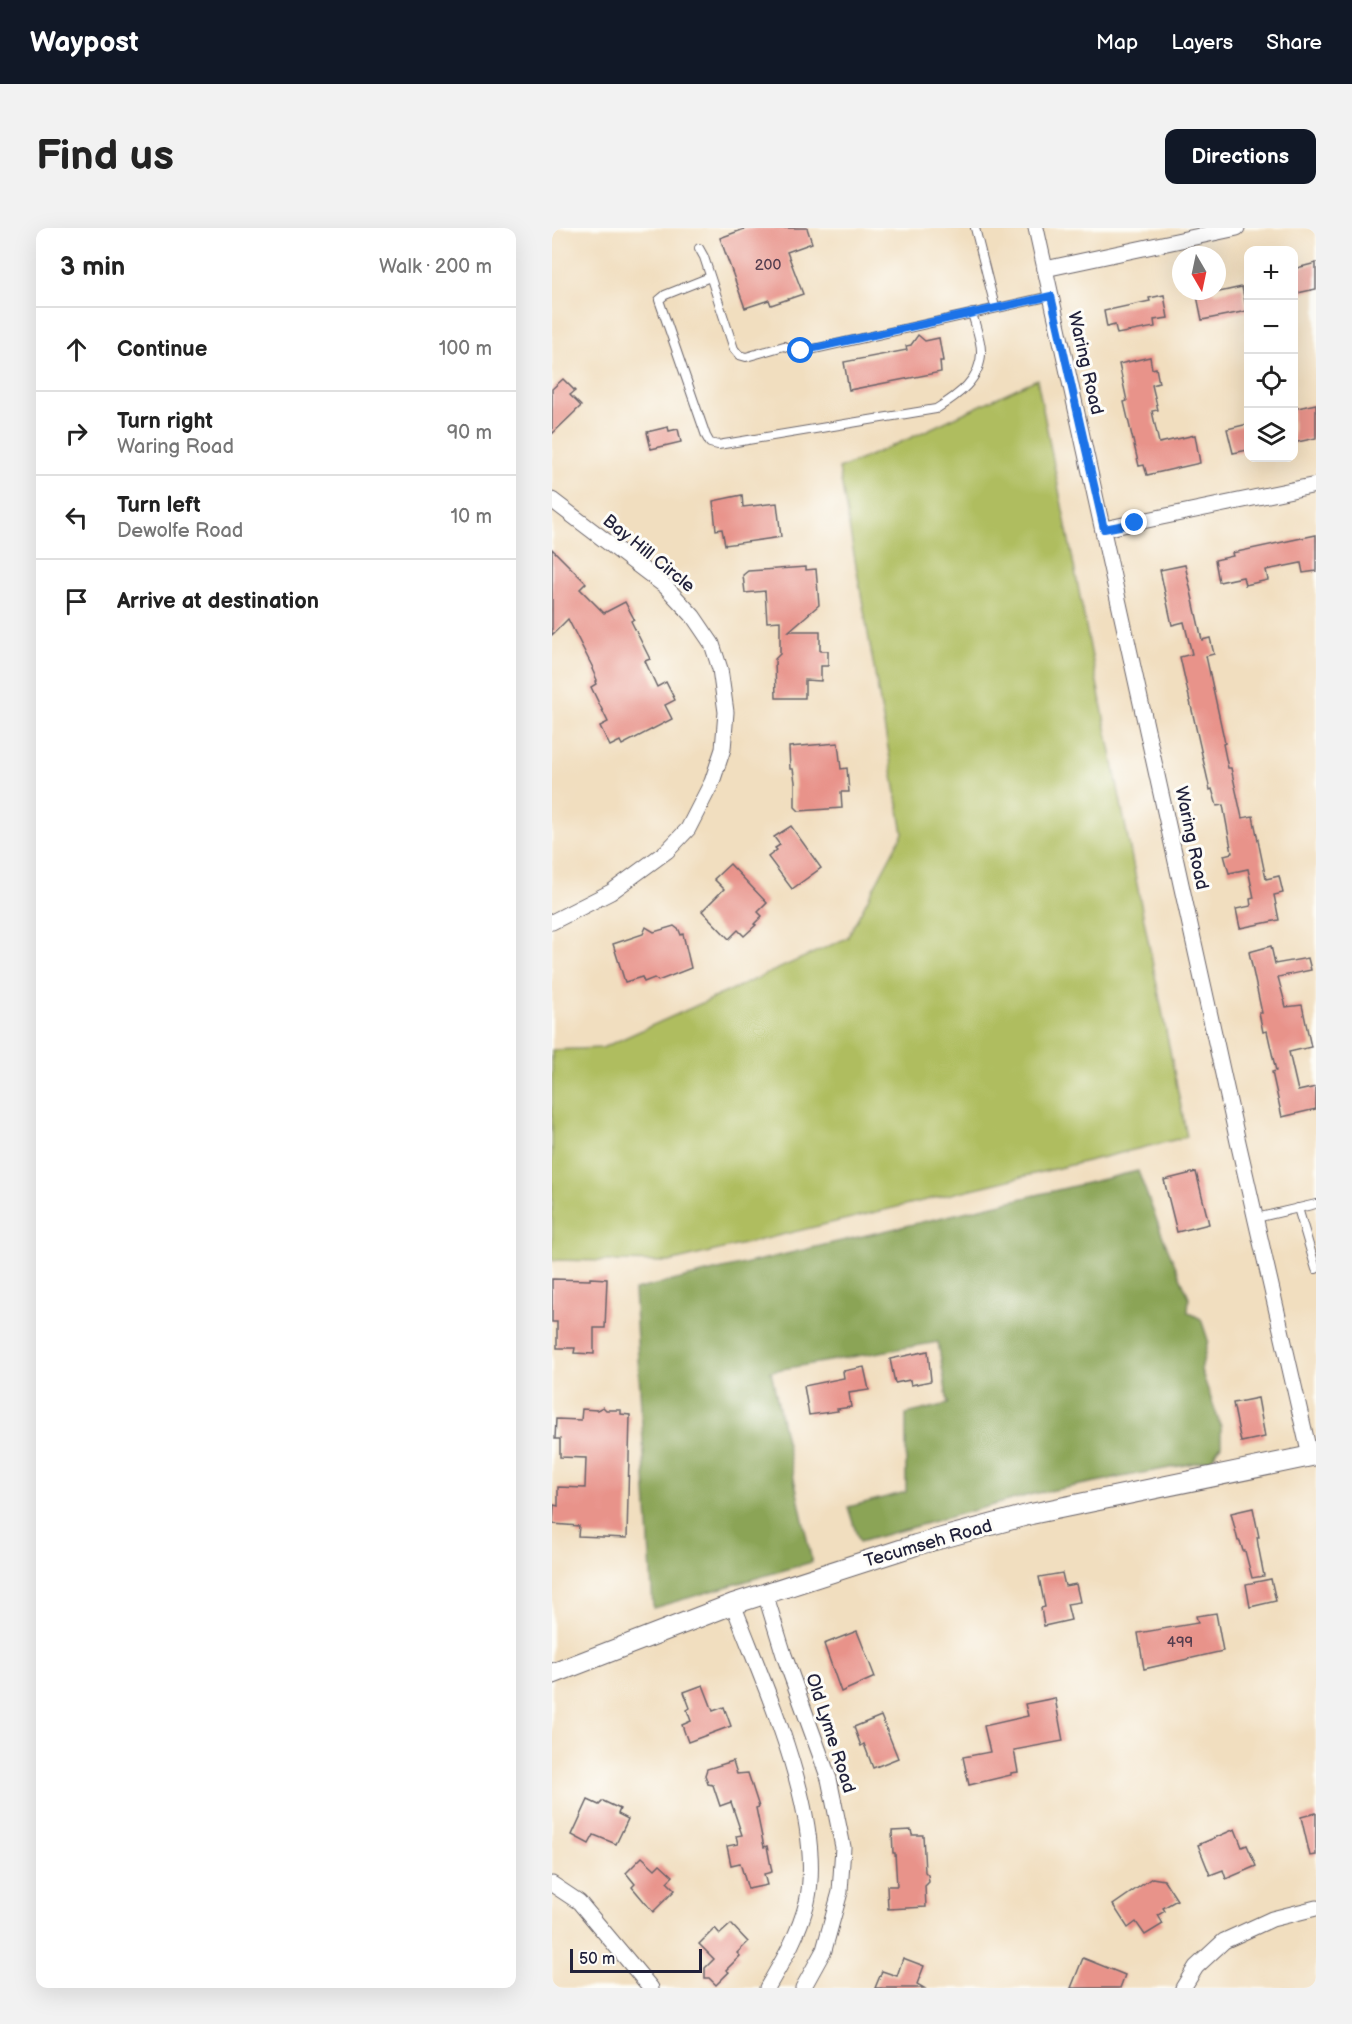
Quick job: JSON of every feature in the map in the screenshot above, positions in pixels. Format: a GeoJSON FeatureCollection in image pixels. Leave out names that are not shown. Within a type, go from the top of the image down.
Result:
{"type":"FeatureCollection","features":[{"type":"Feature","properties":{"kind":"street","name":"Waring Road"},"geometry":{"type":"LineString","coordinates":[[1036,228],[1256,1218],[1313,1456]]}},
{"type":"Feature","properties":{"kind":"street"},"geometry":{"type":"LineString","coordinates":[[1045,270],[1238,228]]}},
{"type":"Feature","properties":{"kind":"street"},"geometry":{"type":"LineString","coordinates":[[1104,529],[1316,485]]}},
{"type":"Feature","properties":{"kind":"street","name":"Bay Hill Circle"},"geometry":{"type":"LineString","coordinates":[[552,500],[665,586],[693,616],[712,644],[720,669],[726,712],[723,749],[712,782],[688,829],[667,851],[611,892],[552,922]]}},
{"type":"Feature","properties":{"kind":"street","name":"Tecumseh Road"},"geometry":{"type":"LineString","coordinates":[[552,1674],[733,1604],[915,1545],[1031,1514],[1313,1456]]}},
{"type":"Feature","properties":{"kind":"street","name":"Old Lyme Road"},"geometry":{"type":"LineString","coordinates":[[765,1593],[784,1655],[829,1779],[843,1846],[840,1892],[825,1950],[803,1988]]}},
{"type":"Feature","properties":{"kind":"street"},"geometry":{"type":"LineString","coordinates":[[733,1604],[790,1755],[803,1807],[811,1864],[807,1900],[796,1937],[767,1988]]}},
{"type":"Feature","properties":{"kind":"street"},"geometry":{"type":"LineString","coordinates":[[552,1884],[579,1902],[651,1988]]}},
{"type":"Feature","properties":{"kind":"street"},"geometry":{"type":"LineString","coordinates":[[1183,1988],[1196,1967],[1224,1941],[1272,1919],[1316,1908]]}},
{"type":"Feature","properties":{"kind":"lane"},"geometry":{"type":"LineString","coordinates":[[975,228],[995,307]]}},
{"type":"Feature","properties":{"kind":"lane"},"geometry":{"type":"LineString","coordinates":[[699,248],[734,349],[739,356],[746,357],[784,346],[801,351],[1051,296]]}},
{"type":"Feature","properties":{"kind":"lane"},"geometry":{"type":"LineString","coordinates":[[710,277],[665,295],[659,300],[706,436],[710,443],[718,445],[936,409],[968,385],[980,366],[981,349],[972,313]]}},
{"type":"Feature","properties":{"kind":"lane"},"geometry":{"type":"LineString","coordinates":[[1256,1218],[1316,1204]]}},
{"type":"Feature","properties":{"kind":"lane"},"geometry":{"type":"LineString","coordinates":[[1298,1208],[1316,1269]]}},
{"type":"Feature","properties":{"kind":"green space"},"geometry":{"type":"Polygon","coordinates":[[[1037,379],[1187,1137],[669,1262],[552,1260],[552,1050],[602,1048],[847,938],[903,833],[839,469],[1037,379]]]}},
{"type":"Feature","properties":{"kind":"green space"},"geometry":{"type":"Polygon","coordinates":[[[1138,1171],[1189,1297],[1188,1312],[1201,1319],[1208,1340],[1201,1370],[1221,1427],[1221,1445],[1211,1460],[1033,1494],[859,1542],[848,1507],[906,1492],[906,1414],[948,1404],[938,1342],[771,1371],[812,1562],[653,1608],[634,1290],[1138,1171]]]}},
{"type":"Feature","properties":{"kind":"building"},"geometry":{"type":"Polygon","coordinates":[[[747,228],[807,228],[812,243],[787,252],[803,294],[771,305],[769,300],[745,308],[720,238],[747,228]]]}},
{"type":"Feature","properties":{"kind":"building"},"geometry":{"type":"Polygon","coordinates":[[[1316,263],[1316,289],[1298,293],[1298,268],[1316,263]]]}},
{"type":"Feature","properties":{"kind":"building"},"geometry":{"type":"Polygon","coordinates":[[[1242,287],[1244,312],[1202,320],[1198,300],[1226,300],[1226,291],[1242,287]]]}},
{"type":"Feature","properties":{"kind":"building"},"geometry":{"type":"Polygon","coordinates":[[[1164,295],[1168,318],[1154,320],[1155,327],[1117,334],[1115,325],[1107,327],[1104,311],[1150,301],[1149,298],[1164,295]]]}},
{"type":"Feature","properties":{"kind":"building"},"geometry":{"type":"Polygon","coordinates":[[[918,335],[925,341],[939,338],[943,361],[940,361],[941,372],[849,390],[844,362],[907,350],[906,346],[911,345],[918,335]]]}},
{"type":"Feature","properties":{"kind":"building"},"geometry":{"type":"Polygon","coordinates":[[[1150,357],[1152,369],[1156,368],[1159,383],[1152,385],[1158,410],[1152,411],[1159,443],[1195,435],[1200,463],[1147,475],[1144,465],[1139,466],[1124,402],[1127,401],[1119,364],[1150,357]]]}},
{"type":"Feature","properties":{"kind":"building"},"geometry":{"type":"Polygon","coordinates":[[[563,379],[575,391],[570,395],[581,406],[552,434],[552,389],[563,379]]]}},
{"type":"Feature","properties":{"kind":"building"},"geometry":{"type":"Polygon","coordinates":[[[1316,404],[1316,438],[1298,442],[1298,408],[1316,404]]]}},
{"type":"Feature","properties":{"kind":"building"},"geometry":{"type":"Polygon","coordinates":[[[1244,425],[1244,451],[1233,453],[1227,429],[1244,425]]]}},
{"type":"Feature","properties":{"kind":"building"},"geometry":{"type":"Polygon","coordinates":[[[668,427],[669,431],[678,429],[681,442],[651,449],[647,432],[668,427]]]}},
{"type":"Feature","properties":{"kind":"building"},"geometry":{"type":"Polygon","coordinates":[[[742,495],[743,507],[777,503],[781,537],[725,545],[722,529],[716,530],[713,501],[742,495]]]}},
{"type":"Feature","properties":{"kind":"building"},"geometry":{"type":"Polygon","coordinates":[[[1316,535],[1316,571],[1303,573],[1301,563],[1266,570],[1268,580],[1245,585],[1243,577],[1219,582],[1215,560],[1233,556],[1232,553],[1316,535]]]}},
{"type":"Feature","properties":{"kind":"building"},"geometry":{"type":"Polygon","coordinates":[[[552,549],[586,583],[580,589],[604,613],[625,602],[634,619],[631,621],[650,659],[645,661],[657,687],[666,682],[675,700],[665,705],[672,719],[622,745],[620,741],[610,746],[600,726],[608,722],[591,687],[596,684],[597,680],[568,619],[552,635],[552,549]]]}},
{"type":"Feature","properties":{"kind":"building"},"geometry":{"type":"Polygon","coordinates":[[[1185,565],[1202,640],[1210,638],[1214,654],[1206,656],[1225,743],[1223,744],[1228,768],[1231,768],[1242,818],[1253,816],[1266,879],[1279,876],[1283,893],[1274,895],[1279,920],[1240,928],[1236,909],[1251,906],[1250,899],[1254,898],[1248,869],[1229,873],[1224,855],[1232,853],[1223,805],[1217,806],[1212,789],[1210,790],[1180,657],[1192,654],[1184,622],[1172,625],[1160,570],[1185,565]]]}},
{"type":"Feature","properties":{"kind":"building"},"geometry":{"type":"Polygon","coordinates":[[[806,567],[806,570],[816,569],[819,605],[789,631],[820,631],[820,651],[828,651],[828,666],[821,666],[821,681],[805,680],[805,698],[776,698],[775,659],[780,654],[780,621],[767,622],[765,591],[745,593],[743,575],[748,571],[806,567]]]}},
{"type":"Feature","properties":{"kind":"building"},"geometry":{"type":"Polygon","coordinates":[[[838,743],[841,769],[847,768],[849,792],[841,792],[842,808],[799,811],[795,807],[795,782],[793,769],[790,769],[789,747],[838,743]]]}},
{"type":"Feature","properties":{"kind":"building"},"geometry":{"type":"Polygon","coordinates":[[[791,826],[821,868],[792,889],[768,857],[780,845],[774,837],[791,826]]]}},
{"type":"Feature","properties":{"kind":"building"},"geometry":{"type":"Polygon","coordinates":[[[730,864],[767,903],[758,912],[762,916],[754,924],[756,925],[744,936],[738,930],[729,939],[702,911],[724,889],[714,879],[730,864]]]}},
{"type":"Feature","properties":{"kind":"building"},"geometry":{"type":"Polygon","coordinates":[[[674,926],[681,935],[683,934],[691,968],[658,981],[654,978],[644,982],[642,977],[625,982],[613,944],[643,934],[646,927],[654,932],[674,926]]]}},
{"type":"Feature","properties":{"kind":"building"},"geometry":{"type":"Polygon","coordinates":[[[1271,946],[1275,964],[1308,958],[1311,970],[1278,977],[1286,1007],[1302,1005],[1311,1047],[1289,1052],[1298,1091],[1316,1087],[1316,1109],[1282,1117],[1272,1072],[1276,1071],[1267,1031],[1263,1032],[1259,1013],[1262,1013],[1249,952],[1271,946]]]}},
{"type":"Feature","properties":{"kind":"building"},"geometry":{"type":"Polygon","coordinates":[[[1196,1172],[1209,1224],[1177,1232],[1164,1180],[1196,1172]]]}},
{"type":"Feature","properties":{"kind":"building"},"geometry":{"type":"Polygon","coordinates":[[[590,1278],[607,1279],[605,1328],[594,1328],[594,1354],[574,1353],[575,1348],[557,1348],[557,1322],[552,1322],[552,1279],[590,1280],[590,1278]]]}},
{"type":"Feature","properties":{"kind":"building"},"geometry":{"type":"Polygon","coordinates":[[[928,1351],[931,1381],[911,1385],[910,1380],[895,1383],[890,1359],[928,1351]]]}},
{"type":"Feature","properties":{"kind":"building"},"geometry":{"type":"Polygon","coordinates":[[[864,1367],[869,1390],[849,1393],[851,1407],[809,1415],[804,1386],[844,1378],[843,1371],[864,1367]]]}},
{"type":"Feature","properties":{"kind":"building"},"geometry":{"type":"Polygon","coordinates":[[[1258,1398],[1265,1437],[1241,1442],[1233,1403],[1258,1398]]]}},
{"type":"Feature","properties":{"kind":"building"},"geometry":{"type":"Polygon","coordinates":[[[603,1407],[606,1410],[621,1410],[621,1414],[630,1415],[627,1538],[578,1536],[579,1526],[553,1524],[554,1505],[558,1506],[558,1487],[585,1488],[586,1458],[560,1457],[560,1439],[555,1439],[556,1419],[581,1420],[582,1409],[597,1410],[603,1407]]]}},
{"type":"Feature","properties":{"kind":"building"},"geometry":{"type":"Polygon","coordinates":[[[1253,1508],[1264,1576],[1252,1578],[1245,1551],[1238,1541],[1231,1513],[1253,1508]]]}},
{"type":"Feature","properties":{"kind":"building"},"geometry":{"type":"Polygon","coordinates":[[[1062,1573],[1065,1586],[1076,1584],[1080,1602],[1067,1604],[1071,1620],[1044,1626],[1041,1608],[1045,1607],[1039,1577],[1062,1573]]]}},
{"type":"Feature","properties":{"kind":"building"},"geometry":{"type":"Polygon","coordinates":[[[1271,1579],[1276,1601],[1250,1607],[1246,1584],[1271,1579]]]}},
{"type":"Feature","properties":{"kind":"building"},"geometry":{"type":"Polygon","coordinates":[[[1216,1613],[1223,1651],[1144,1669],[1138,1633],[1198,1623],[1196,1616],[1216,1613]]]}},
{"type":"Feature","properties":{"kind":"building"},"geometry":{"type":"Polygon","coordinates":[[[857,1631],[875,1677],[841,1692],[824,1644],[857,1631]]]}},
{"type":"Feature","properties":{"kind":"building"},"geometry":{"type":"Polygon","coordinates":[[[703,1685],[713,1711],[724,1707],[731,1726],[688,1742],[682,1725],[691,1721],[687,1710],[690,1708],[684,1692],[703,1685]]]}},
{"type":"Feature","properties":{"kind":"building"},"geometry":{"type":"Polygon","coordinates":[[[1055,1698],[1063,1741],[1014,1750],[1018,1772],[969,1785],[963,1757],[990,1752],[984,1726],[1028,1716],[1025,1704],[1055,1698]]]}},
{"type":"Feature","properties":{"kind":"building"},"geometry":{"type":"Polygon","coordinates":[[[881,1716],[898,1758],[873,1768],[864,1744],[861,1746],[854,1727],[881,1716]]]}},
{"type":"Feature","properties":{"kind":"building"},"geometry":{"type":"Polygon","coordinates":[[[733,1761],[737,1774],[748,1773],[759,1807],[756,1808],[772,1872],[764,1874],[767,1885],[748,1889],[740,1863],[731,1865],[727,1846],[738,1844],[736,1836],[742,1835],[731,1802],[720,1806],[713,1785],[708,1784],[705,1775],[707,1769],[733,1761]]]}},
{"type":"Feature","properties":{"kind":"building"},"geometry":{"type":"Polygon","coordinates":[[[588,1800],[599,1805],[603,1801],[620,1809],[618,1814],[628,1819],[616,1844],[594,1835],[589,1844],[572,1835],[588,1800]]]}},
{"type":"Feature","properties":{"kind":"building"},"geometry":{"type":"Polygon","coordinates":[[[1316,1813],[1316,1855],[1310,1856],[1301,1817],[1316,1813]]]}},
{"type":"Feature","properties":{"kind":"building"},"geometry":{"type":"Polygon","coordinates":[[[1235,1829],[1242,1847],[1247,1845],[1256,1866],[1226,1879],[1223,1870],[1210,1875],[1198,1845],[1235,1829]]]}},
{"type":"Feature","properties":{"kind":"building"},"geometry":{"type":"Polygon","coordinates":[[[911,1830],[912,1835],[923,1835],[925,1872],[929,1882],[925,1886],[926,1907],[888,1909],[887,1886],[897,1886],[892,1831],[911,1830]]]}},
{"type":"Feature","properties":{"kind":"building"},"geometry":{"type":"Polygon","coordinates":[[[642,1857],[655,1869],[660,1864],[673,1876],[667,1882],[675,1890],[653,1912],[632,1887],[635,1884],[626,1873],[642,1857]]]}},
{"type":"Feature","properties":{"kind":"building"},"geometry":{"type":"Polygon","coordinates":[[[1152,1878],[1164,1880],[1177,1900],[1163,1908],[1165,1911],[1158,1915],[1163,1924],[1145,1935],[1136,1922],[1128,1928],[1113,1905],[1152,1878]]]}},
{"type":"Feature","properties":{"kind":"building"},"geometry":{"type":"Polygon","coordinates":[[[731,1924],[748,1942],[737,1953],[740,1956],[726,1970],[729,1972],[716,1985],[709,1978],[705,1978],[705,1968],[714,1959],[699,1944],[715,1928],[720,1934],[731,1924]]]}},
{"type":"Feature","properties":{"kind":"building"},"geometry":{"type":"Polygon","coordinates":[[[903,1958],[924,1966],[917,1984],[924,1988],[875,1988],[882,1971],[897,1976],[903,1958]]]}},
{"type":"Feature","properties":{"kind":"building"},"geometry":{"type":"Polygon","coordinates":[[[1083,1958],[1125,1975],[1120,1988],[1071,1988],[1083,1958]]]}},
{"type":"Feature","properties":{"kind":"route"},"geometry":{"type":"LineString","coordinates":[[801,351],[1051,296],[1104,529],[1135,523]]}}]}
